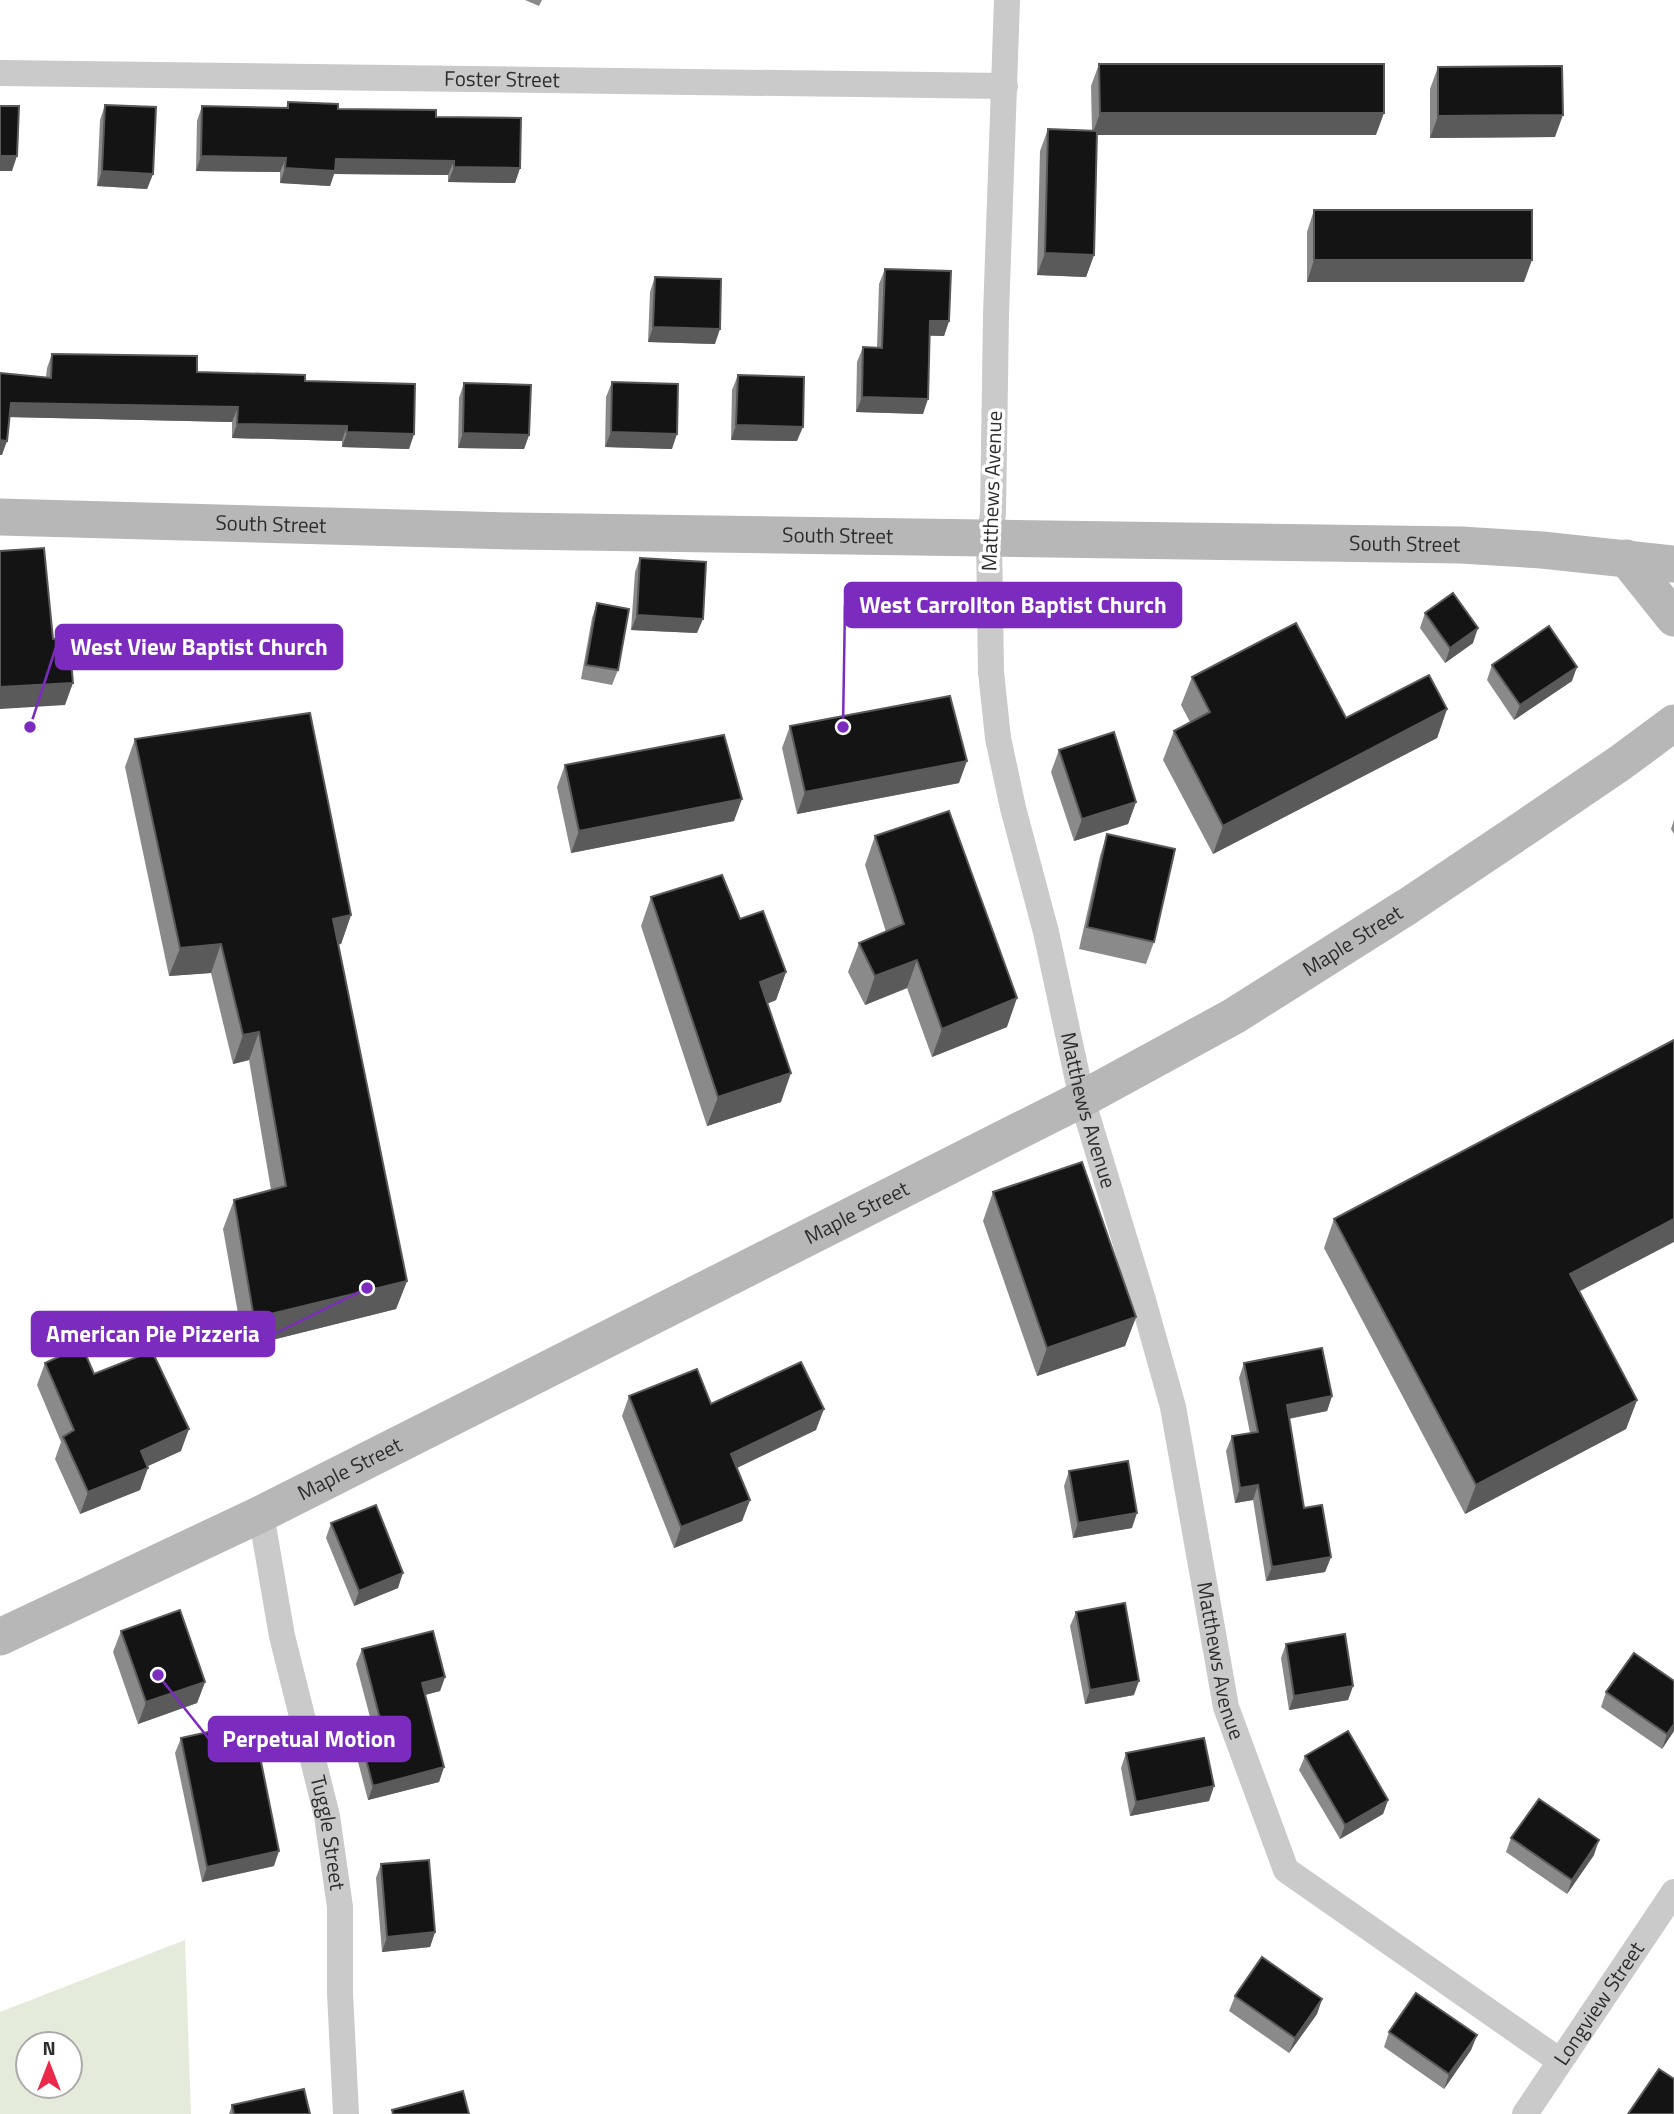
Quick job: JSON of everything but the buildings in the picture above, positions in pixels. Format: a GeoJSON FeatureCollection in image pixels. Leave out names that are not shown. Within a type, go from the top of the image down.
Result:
{"type":"FeatureCollection","features":[{"type":"Feature","properties":{"kind":"main road","name":"South Street"},"geometry":{"type":"LineString","coordinates":[[0,517],[513,531],[1461,545],[1674,564]]}},
{"type":"Feature","properties":{"kind":"main road"},"geometry":{"type":"LineString","coordinates":[[1626,558],[1674,618]]}},
{"type":"Feature","properties":{"kind":"main road","name":"Maple Street"},"geometry":{"type":"LineString","coordinates":[[0,1637],[261,1514],[1082,1099],[1254,1004],[1526,827],[1674,723]]}},
{"type":"Feature","properties":{"kind":"street","name":"Matthews Avenue"},"geometry":{"type":"LineString","coordinates":[[1007,0],[996,301],[993,514],[989,538],[991,672],[998,738],[1013,808],[1046,932],[1082,1099],[1173,1407],[1226,1707],[1286,1870],[1560,2061]]}},
{"type":"Feature","properties":{"kind":"street","name":"Foster Street"},"geometry":{"type":"LineString","coordinates":[[0,73],[1005,86]]}},
{"type":"Feature","properties":{"kind":"street","name":"Tuggle Street"},"geometry":{"type":"LineString","coordinates":[[261,1514],[282,1636],[327,1816],[338,1894],[346,2114]]}},
{"type":"Feature","properties":{"kind":"street","name":"Longview Street"},"geometry":{"type":"LineString","coordinates":[[1525,2114],[1674,1892]]}},
{"type":"Feature","properties":{"kind":"green space"},"geometry":{"type":"Polygon","coordinates":[[[185,1940],[191,2114],[0,2114],[0,2012],[185,1940]]]}},
{"type":"Feature","properties":{"kind":"place","name":"West View Baptist Church"},"geometry":{"type":"Point","coordinates":[30,727]}},
{"type":"Feature","properties":{"kind":"place","name":"West Carrollton Baptist Church"},"geometry":{"type":"Point","coordinates":[843,727]}},
{"type":"Feature","properties":{"kind":"place","name":"American Pie Pizzeria"},"geometry":{"type":"Point","coordinates":[367,1288]}},
{"type":"Feature","properties":{"kind":"place","name":"Perpetual Motion"},"geometry":{"type":"Point","coordinates":[158,1675]}}]}
